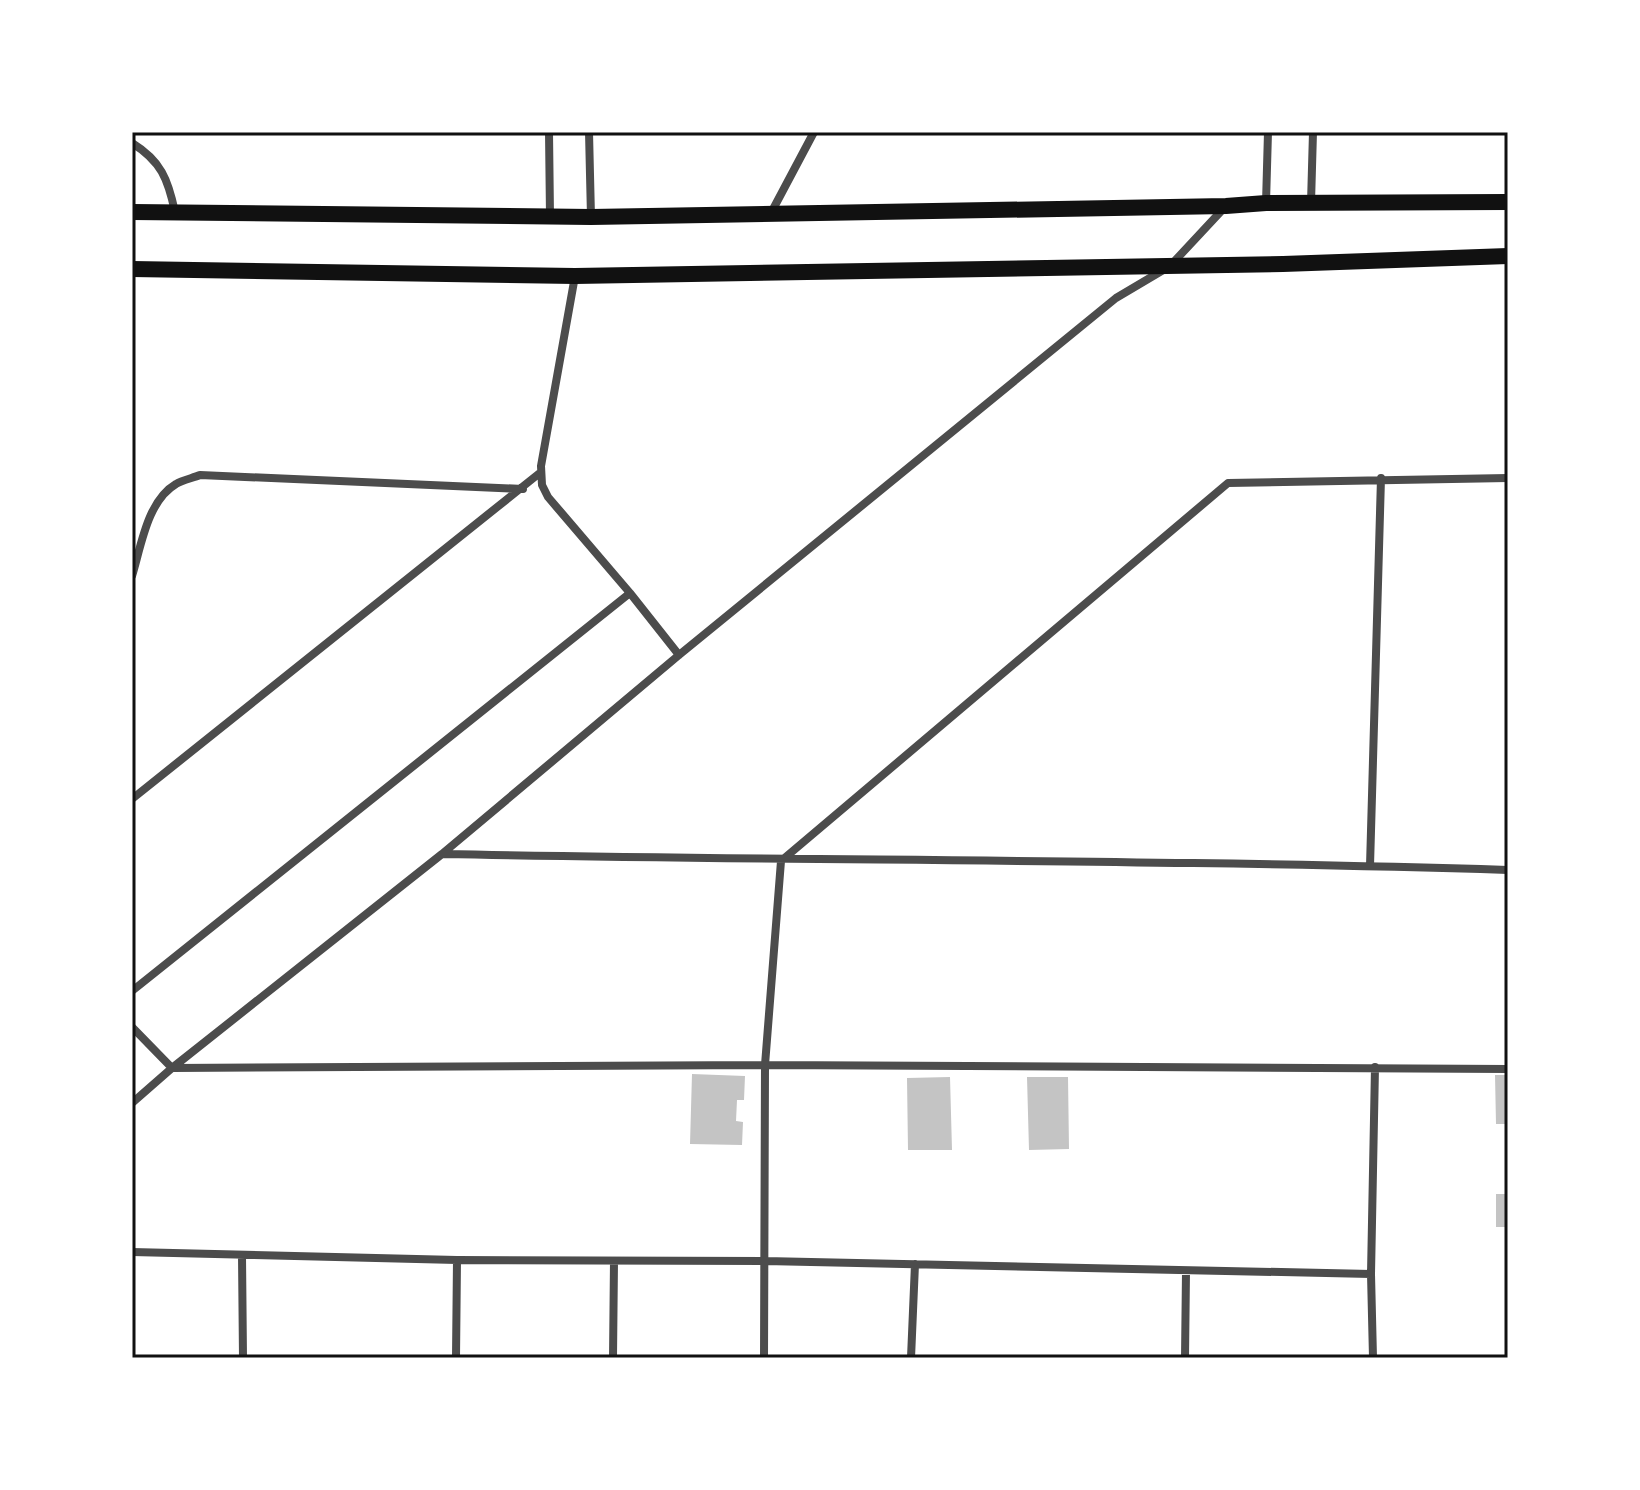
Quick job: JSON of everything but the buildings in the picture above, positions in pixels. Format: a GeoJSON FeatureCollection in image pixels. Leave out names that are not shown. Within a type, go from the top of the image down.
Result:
{"type":"FeatureCollection","features":[{"type":"Feature","properties":{"kind":"main road"},"geometry":{"type":"LineString","coordinates":[[132,212],[591,217],[1266,203],[1508,202]]}},
{"type":"Feature","properties":{"kind":"main road"},"geometry":{"type":"LineString","coordinates":[[132,269],[575,276],[1170,266],[1508,256]]}},
{"type":"Feature","properties":{"kind":"street"},"geometry":{"type":"LineString","coordinates":[[549,132],[550,216]]}},
{"type":"Feature","properties":{"kind":"street"},"geometry":{"type":"LineString","coordinates":[[589,132],[591,217]]}},
{"type":"Feature","properties":{"kind":"street"},"geometry":{"type":"LineString","coordinates":[[770,214],[814,132]]}},
{"type":"Feature","properties":{"kind":"street"},"geometry":{"type":"LineString","coordinates":[[1266,203],[1268,132]]}},
{"type":"Feature","properties":{"kind":"street"},"geometry":{"type":"LineString","coordinates":[[1311,203],[1313,132]]}},
{"type":"Feature","properties":{"kind":"street"},"geometry":{"type":"LineString","coordinates":[[132,143],[147,152],[168,180],[175,212]]}},
{"type":"Feature","properties":{"kind":"street"},"geometry":{"type":"LineString","coordinates":[[132,1103],[442,854],[679,655],[1116,298],[1170,266],[1226,206]]}},
{"type":"Feature","properties":{"kind":"street"},"geometry":{"type":"LineString","coordinates":[[575,276],[541,472],[542,485],[548,497],[679,655]]}},
{"type":"Feature","properties":{"kind":"street"},"geometry":{"type":"LineString","coordinates":[[132,799],[541,472]]}},
{"type":"Feature","properties":{"kind":"street"},"geometry":{"type":"LineString","coordinates":[[132,576],[159,500],[175,484],[200,475],[523,489]]}},
{"type":"Feature","properties":{"kind":"street"},"geometry":{"type":"LineString","coordinates":[[1370,866],[1381,478]]}},
{"type":"Feature","properties":{"kind":"street"},"geometry":{"type":"LineString","coordinates":[[764,1358],[765,1065],[781,861],[1228,483],[1508,478]]}},
{"type":"Feature","properties":{"kind":"street"},"geometry":{"type":"LineString","coordinates":[[132,991],[630,593]]}},
{"type":"Feature","properties":{"kind":"street"},"geometry":{"type":"LineString","coordinates":[[442,854],[1508,870]]}},
{"type":"Feature","properties":{"kind":"street"},"geometry":{"type":"LineString","coordinates":[[132,1027],[172,1068],[765,1065],[1508,1069]]}},
{"type":"Feature","properties":{"kind":"street"},"geometry":{"type":"LineString","coordinates":[[1373,1358],[1371,1274],[1375,1067]]}},
{"type":"Feature","properties":{"kind":"street"},"geometry":{"type":"LineString","coordinates":[[132,1252],[1371,1274]]}},
{"type":"Feature","properties":{"kind":"street"},"geometry":{"type":"LineString","coordinates":[[242,1256],[243,1358]]}},
{"type":"Feature","properties":{"kind":"street"},"geometry":{"type":"LineString","coordinates":[[456,1358],[457,1260]]}},
{"type":"Feature","properties":{"kind":"street"},"geometry":{"type":"LineString","coordinates":[[613,1358],[614,1261]]}},
{"type":"Feature","properties":{"kind":"street"},"geometry":{"type":"LineString","coordinates":[[911,1358],[915,1264]]}},
{"type":"Feature","properties":{"kind":"street"},"geometry":{"type":"LineString","coordinates":[[1185,1358],[1186,1272]]}}]}
